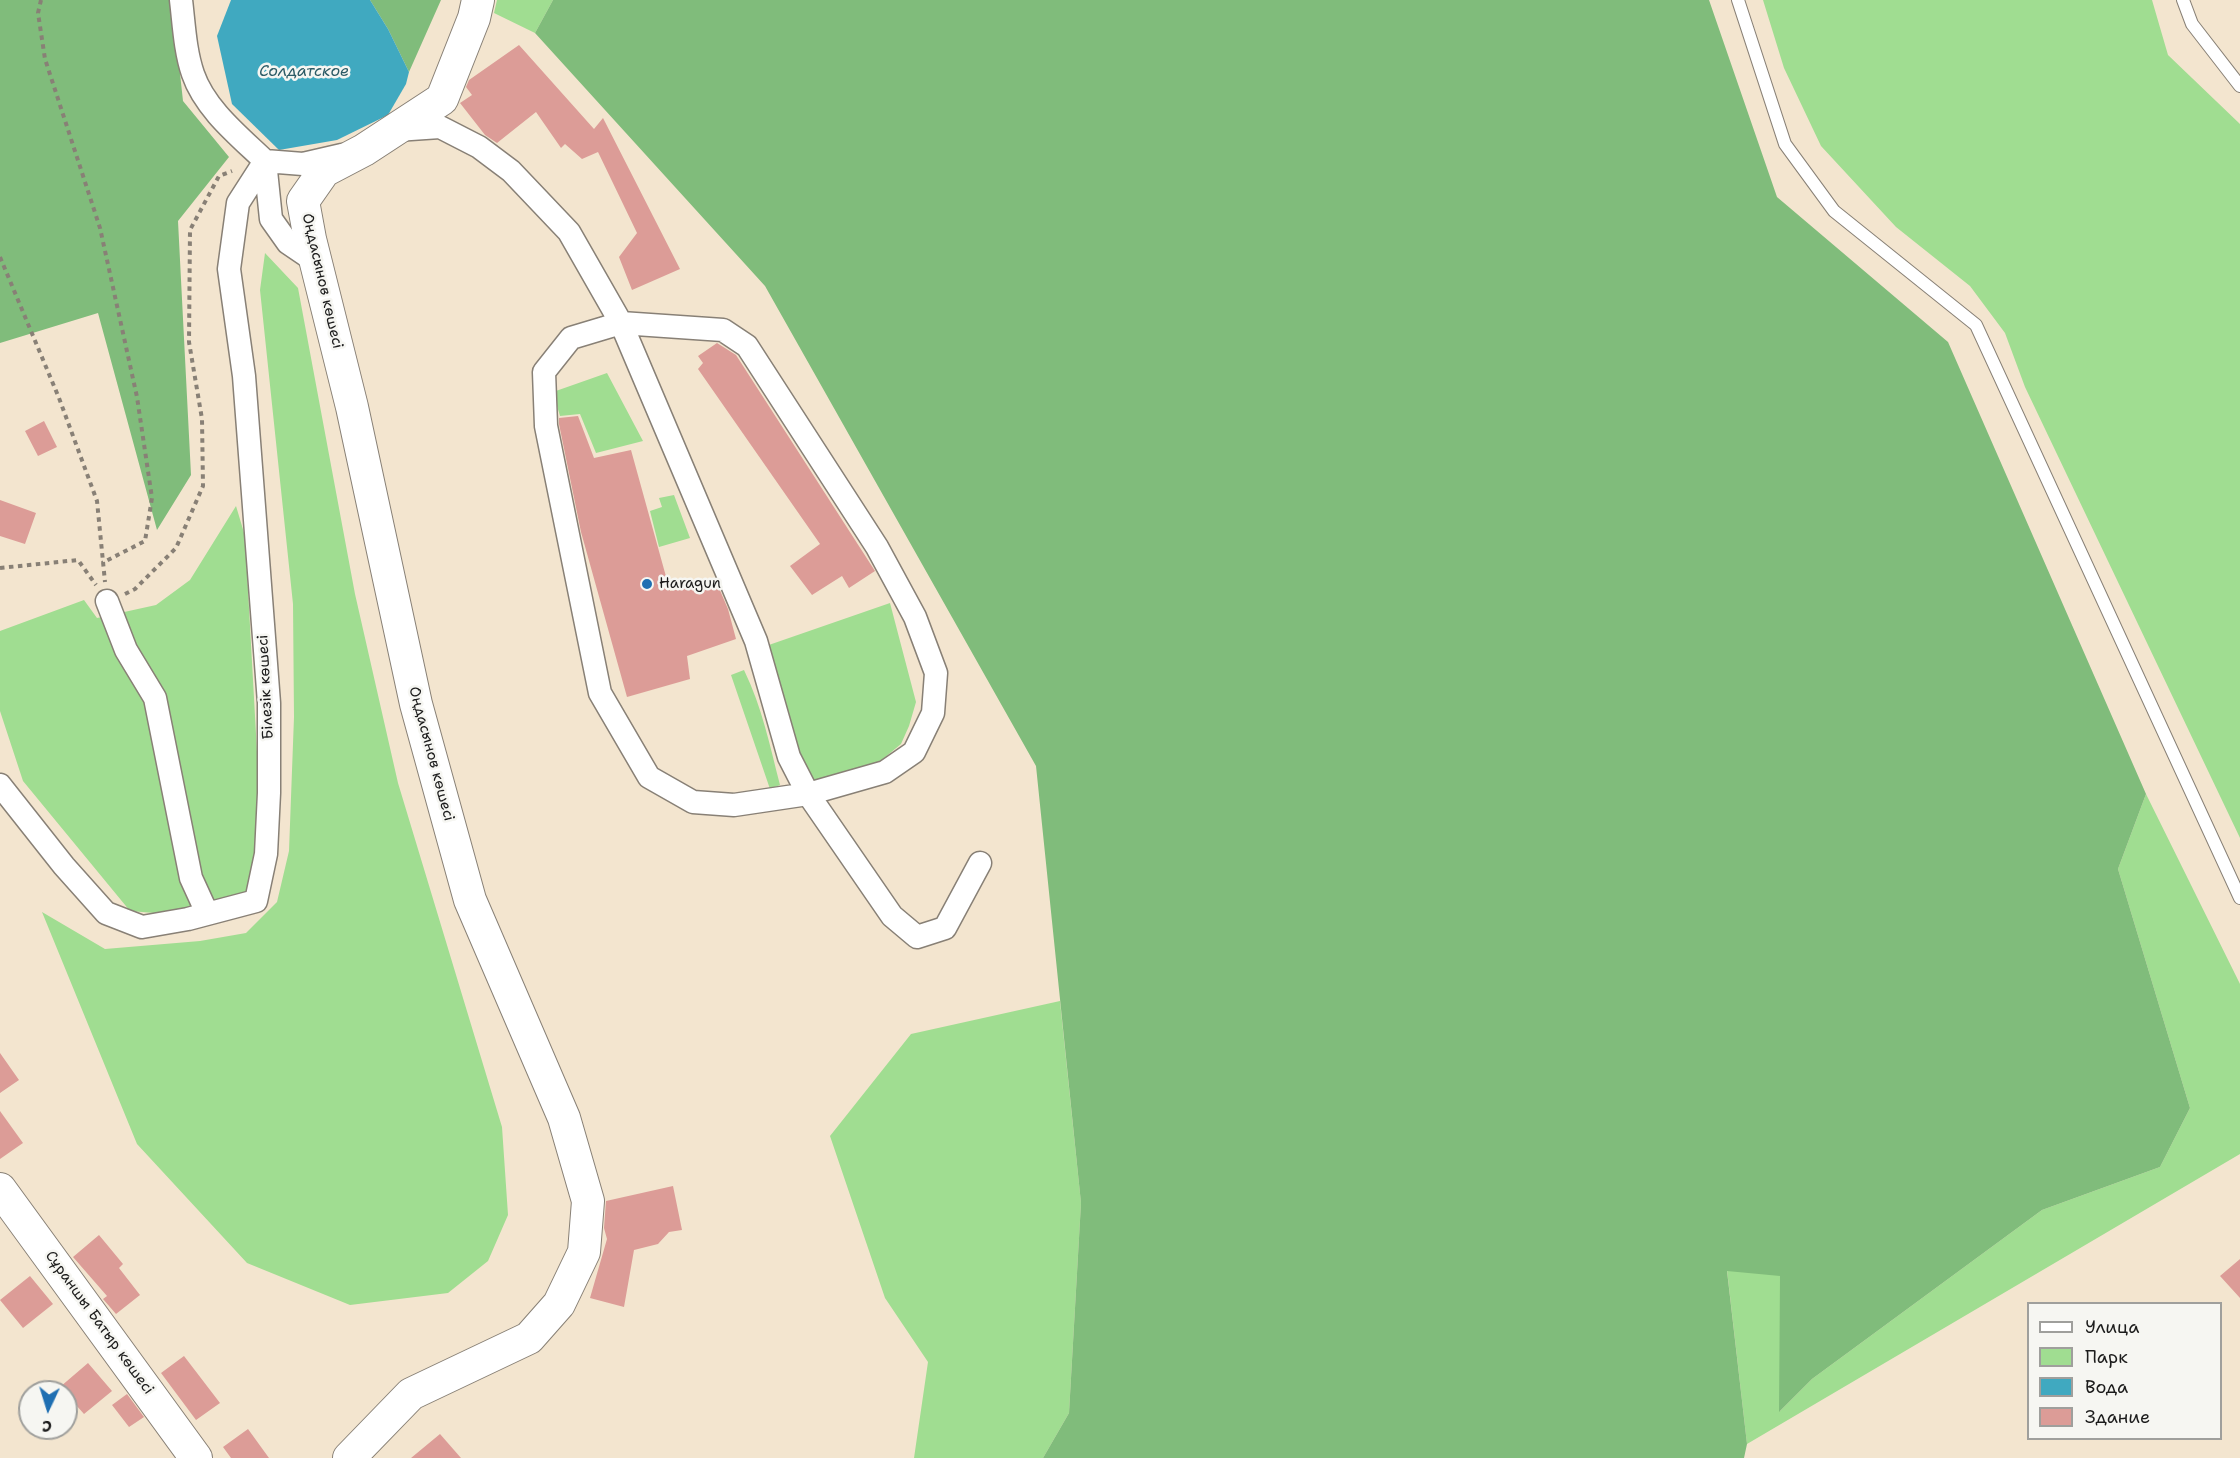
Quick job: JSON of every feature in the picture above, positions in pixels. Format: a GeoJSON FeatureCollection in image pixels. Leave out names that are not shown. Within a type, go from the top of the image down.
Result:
{"type":"FeatureCollection","features":[{"type":"Feature","properties":{"kind":"street"},"geometry":{"type":"LineString","coordinates":[[181,0],[186,44],[194,76],[216,114],[264,161],[271,219],[288,243],[316,262]]}},
{"type":"Feature","properties":{"kind":"street","name":"Оңдасынов көшесі"},"geometry":{"type":"LineString","coordinates":[[349,1458],[411,1394],[529,1338],[559,1304],[584,1252],[588,1201],[564,1118],[470,900],[416,704],[352,407],[303,201],[324,171],[364,150],[442,99],[474,18],[478,0]]}},
{"type":"Feature","properties":{"kind":"street"},"geometry":{"type":"LineString","coordinates":[[393,131],[440,127],[478,147],[511,171],[568,232],[621,323],[756,641],[789,757],[808,794],[892,916],[917,937],[945,928],[980,862]]}},
{"type":"Feature","properties":{"kind":"street"},"geometry":{"type":"LineString","coordinates":[[264,161],[303,164],[364,150]]}},
{"type":"Feature","properties":{"kind":"street","name":"Білезік көшесі"},"geometry":{"type":"LineString","coordinates":[[0,785],[64,866],[106,913],[142,927],[188,919],[256,901],[266,854],[270,793],[269,703],[244,376],[229,269],[238,203],[264,161]]}},
{"type":"Feature","properties":{"kind":"street"},"geometry":{"type":"LineString","coordinates":[[621,323],[723,330],[747,345],[877,547],[915,617],[936,673],[933,713],[914,752],[885,772],[808,794],[734,805],[693,802],[649,777],[600,693],[546,426],[544,372],[571,338],[621,323]]}},
{"type":"Feature","properties":{"kind":"street"},"geometry":{"type":"LineString","coordinates":[[107,601],[126,650],[155,698],[190,878],[207,913]]}},
{"type":"Feature","properties":{"kind":"street","name":"Сұраншы Батыр көшесі"},"geometry":{"type":"LineString","coordinates":[[0,1189],[196,1458]]}},
{"type":"Feature","properties":{"kind":"lane"},"geometry":{"type":"LineString","coordinates":[[1738,0],[1785,144],[1834,211],[1976,325],[2240,898]]}},
{"type":"Feature","properties":{"kind":"lane"},"geometry":{"type":"LineString","coordinates":[[2183,0],[2192,24],[2240,86]]}},
{"type":"Feature","properties":{"kind":"path"},"geometry":{"type":"LineString","coordinates":[[41,0],[38,13],[45,59],[100,228],[137,397],[152,498],[145,541],[102,562]]}},
{"type":"Feature","properties":{"kind":"path"},"geometry":{"type":"LineString","coordinates":[[107,601],[135,590],[176,548],[203,486],[202,419],[189,342],[190,230],[219,176],[264,161]]}},
{"type":"Feature","properties":{"kind":"path"},"geometry":{"type":"LineString","coordinates":[[0,257],[58,398],[97,501],[107,601]]}},
{"type":"Feature","properties":{"kind":"path"},"geometry":{"type":"LineString","coordinates":[[0,568],[78,560],[107,601]]}},
{"type":"Feature","properties":{"kind":"green space"},"geometry":{"type":"Polygon","coordinates":[[[0,0],[172,0],[183,101],[229,157],[178,221],[191,475],[157,530],[98,313],[0,343],[0,0]]]}},
{"type":"Feature","properties":{"kind":"green space"},"geometry":{"type":"Polygon","coordinates":[[[370,0],[441,0],[409,72],[388,29],[370,0]]]}},
{"type":"Feature","properties":{"kind":"green space"},"geometry":{"type":"Polygon","coordinates":[[[497,0],[553,0],[535,33],[494,13],[497,0]]]}},
{"type":"Feature","properties":{"kind":"green space"},"geometry":{"type":"Polygon","coordinates":[[[553,0],[1709,0],[1777,197],[1948,342],[2146,794],[2118,869],[2190,1108],[2160,1167],[2042,1210],[1812,1379],[1779,1412],[1780,1276],[1727,1271],[1747,1444],[1744,1458],[1043,1458],[1069,1413],[1081,1203],[1036,766],[765,286],[535,33],[553,0]]]}},
{"type":"Feature","properties":{"kind":"green space"},"geometry":{"type":"Polygon","coordinates":[[[1763,0],[2152,0],[2168,55],[2240,124],[2240,838],[2025,387],[2005,333],[1970,286],[1896,227],[1821,146],[1784,68],[1763,0]]]}},
{"type":"Feature","properties":{"kind":"green space"},"geometry":{"type":"Polygon","coordinates":[[[265,253],[298,288],[355,594],[398,783],[502,1127],[508,1215],[488,1261],[448,1293],[350,1305],[247,1263],[137,1144],[42,912],[105,949],[200,941],[246,933],[277,902],[289,851],[294,717],[293,604],[260,290],[265,253]]]}},
{"type":"Feature","properties":{"kind":"green space"},"geometry":{"type":"Polygon","coordinates":[[[607,373],[643,441],[596,453],[580,414],[560,416],[553,392],[607,373]]]}},
{"type":"Feature","properties":{"kind":"green space"},"geometry":{"type":"Polygon","coordinates":[[[674,495],[690,538],[659,547],[650,511],[662,507],[659,498],[674,495]]]}},
{"type":"Feature","properties":{"kind":"green space"},"geometry":{"type":"Polygon","coordinates":[[[236,506],[245,536],[261,824],[246,892],[166,914],[130,911],[23,781],[0,711],[0,631],[84,600],[97,618],[156,605],[190,580],[236,506]]]}},
{"type":"Feature","properties":{"kind":"green space"},"geometry":{"type":"Polygon","coordinates":[[[890,603],[916,702],[901,744],[872,768],[808,784],[763,647],[890,603]]]}},
{"type":"Feature","properties":{"kind":"green space"},"geometry":{"type":"Polygon","coordinates":[[[744,670],[761,712],[780,785],[770,789],[731,675],[744,670]]]}},
{"type":"Feature","properties":{"kind":"green space"},"geometry":{"type":"Polygon","coordinates":[[[2146,794],[2240,984],[2240,1154],[1747,1444],[1727,1270],[1780,1275],[1780,1411],[1812,1379],[2042,1210],[2160,1167],[2190,1108],[2118,869],[2146,794]]]}},
{"type":"Feature","properties":{"kind":"green space"},"geometry":{"type":"Polygon","coordinates":[[[1060,1001],[1081,1203],[1069,1413],[1043,1458],[914,1458],[928,1362],[885,1298],[830,1136],[911,1034],[1060,1001]]]}},
{"type":"Feature","properties":{"kind":"water","name":"Солдатское"},"geometry":{"type":"Polygon","coordinates":[[[231,0],[370,0],[388,29],[409,72],[406,84],[388,115],[337,140],[279,150],[232,104],[217,36],[231,0]]]}},
{"type":"Feature","properties":{"kind":"building"},"geometry":{"type":"Polygon","coordinates":[[[519,45],[594,129],[603,118],[680,269],[632,290],[619,257],[637,233],[598,152],[582,159],[565,144],[561,148],[536,112],[497,143],[485,135],[460,103],[472,95],[466,87],[469,80],[519,45]]]}},
{"type":"Feature","properties":{"kind":"building"},"geometry":{"type":"Polygon","coordinates":[[[717,343],[736,355],[875,571],[849,588],[842,576],[812,595],[790,566],[820,544],[698,369],[703,363],[698,356],[717,343]]]}},
{"type":"Feature","properties":{"kind":"building"},"geometry":{"type":"Polygon","coordinates":[[[578,416],[594,458],[631,450],[670,591],[716,581],[728,609],[736,639],[687,656],[690,679],[627,697],[581,532],[559,424],[559,418],[578,416]]]}},
{"type":"Feature","properties":{"kind":"building"},"geometry":{"type":"Polygon","coordinates":[[[44,421],[57,447],[38,456],[25,431],[44,421]]]}},
{"type":"Feature","properties":{"kind":"building"},"geometry":{"type":"Polygon","coordinates":[[[0,500],[36,513],[25,544],[0,536],[0,500]]]}},
{"type":"Feature","properties":{"kind":"building"},"geometry":{"type":"Polygon","coordinates":[[[0,1053],[19,1080],[0,1093],[0,1053]]]}},
{"type":"Feature","properties":{"kind":"building"},"geometry":{"type":"Polygon","coordinates":[[[0,1111],[23,1143],[0,1159],[0,1111]]]}},
{"type":"Feature","properties":{"kind":"building"},"geometry":{"type":"Polygon","coordinates":[[[673,1186],[682,1230],[669,1232],[658,1244],[634,1250],[624,1307],[590,1298],[607,1239],[604,1228],[606,1201],[673,1186]]]}},
{"type":"Feature","properties":{"kind":"building"},"geometry":{"type":"Polygon","coordinates":[[[99,1235],[123,1264],[119,1268],[140,1295],[116,1314],[103,1299],[107,1296],[73,1257],[99,1235]]]}},
{"type":"Feature","properties":{"kind":"building"},"geometry":{"type":"Polygon","coordinates":[[[2240,1259],[2240,1298],[2220,1276],[2240,1259]]]}},
{"type":"Feature","properties":{"kind":"building"},"geometry":{"type":"Polygon","coordinates":[[[30,1276],[53,1304],[23,1328],[0,1300],[30,1276]]]}},
{"type":"Feature","properties":{"kind":"building"},"geometry":{"type":"Polygon","coordinates":[[[184,1356],[220,1403],[196,1420],[161,1373],[184,1356]]]}},
{"type":"Feature","properties":{"kind":"building"},"geometry":{"type":"Polygon","coordinates":[[[88,1363],[112,1391],[84,1414],[78,1407],[78,1380],[68,1380],[88,1363]]]}},
{"type":"Feature","properties":{"kind":"building"},"geometry":{"type":"Polygon","coordinates":[[[127,1394],[144,1417],[129,1427],[112,1405],[127,1394]]]}},
{"type":"Feature","properties":{"kind":"building"},"geometry":{"type":"Polygon","coordinates":[[[248,1429],[269,1458],[231,1458],[223,1447],[248,1429]]]}},
{"type":"Feature","properties":{"kind":"building"},"geometry":{"type":"Polygon","coordinates":[[[440,1434],[461,1458],[411,1458],[440,1434]]]}},
{"type":"Feature","properties":{"kind":"place","name":"Haragun"},"geometry":{"type":"Point","coordinates":[647,584]}}]}
